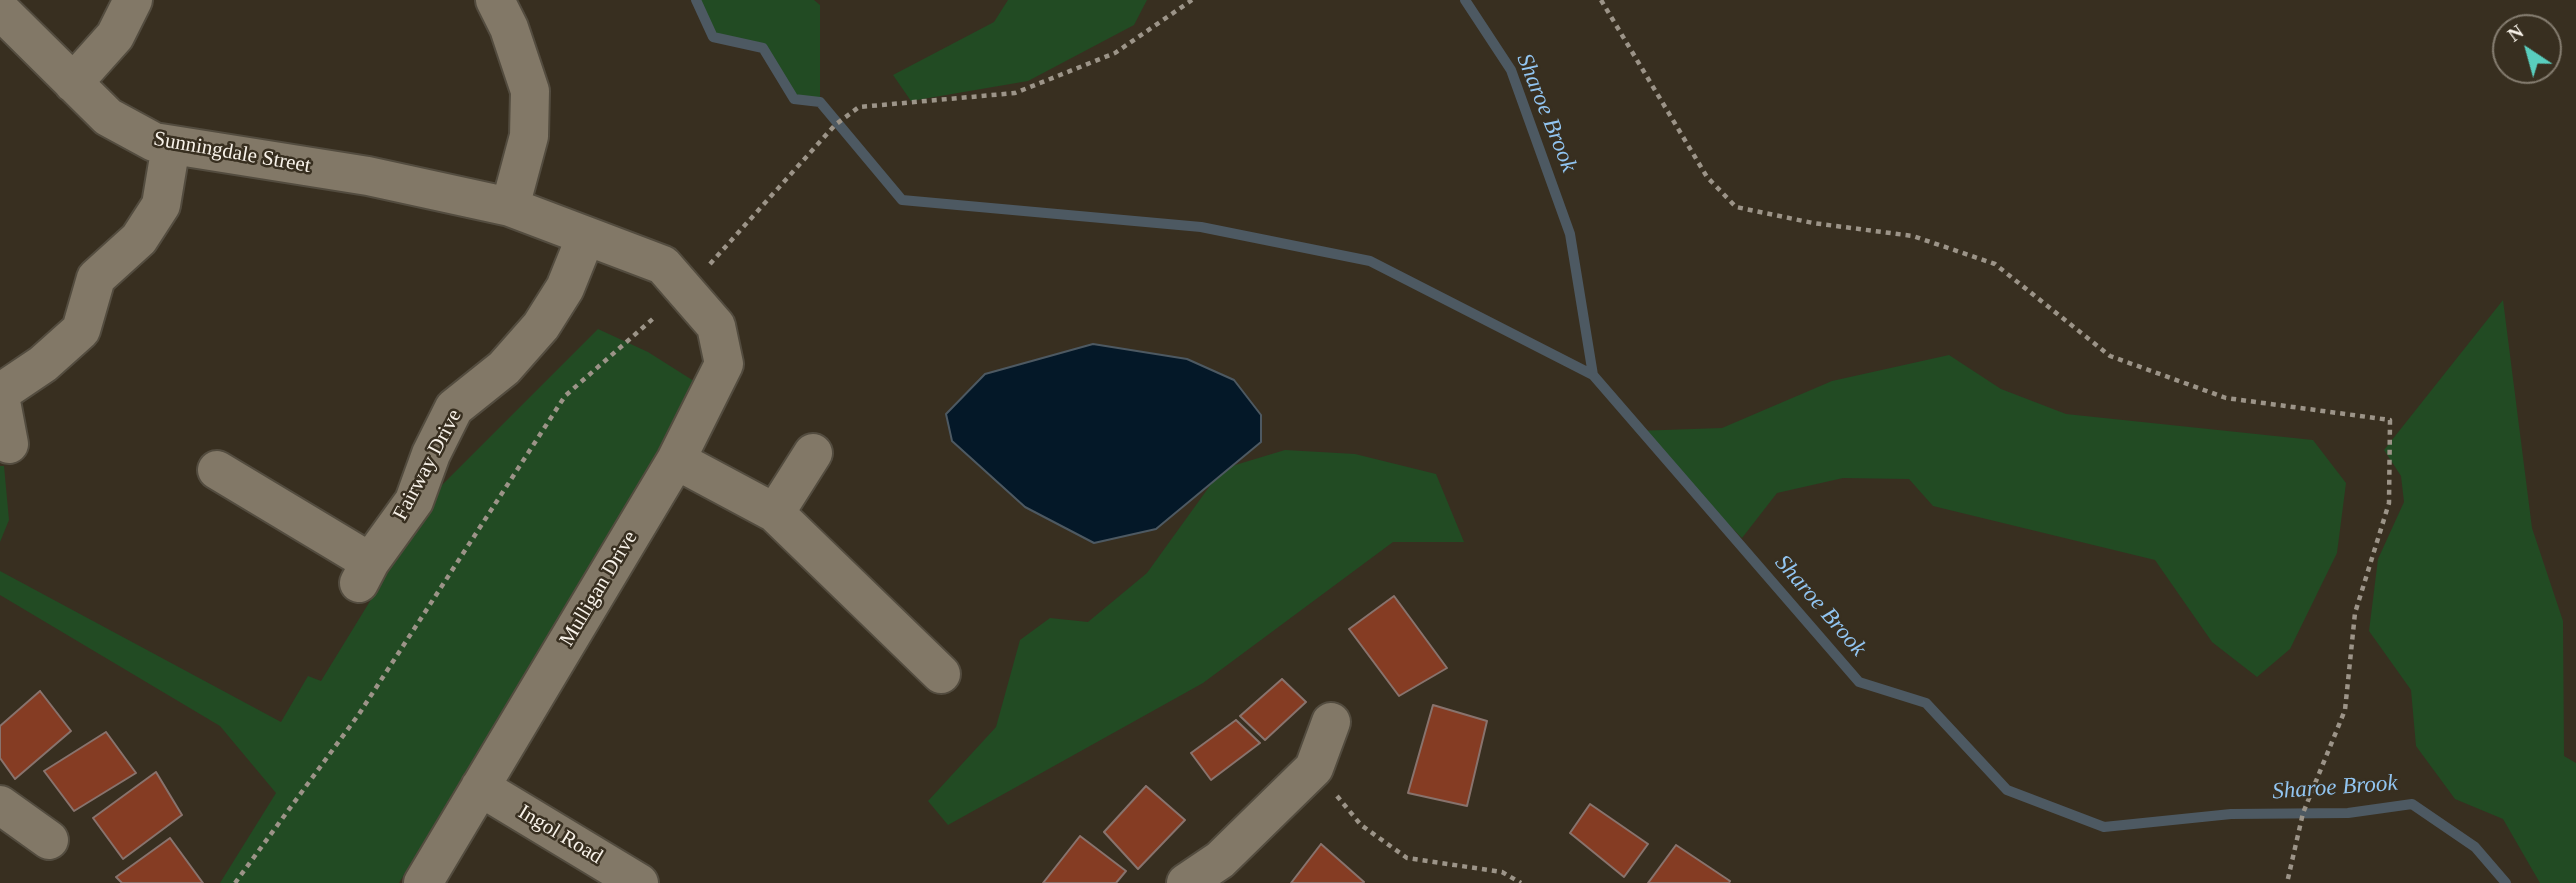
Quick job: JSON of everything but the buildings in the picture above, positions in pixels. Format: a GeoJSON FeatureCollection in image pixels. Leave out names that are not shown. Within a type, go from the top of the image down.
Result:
{"type":"FeatureCollection","features":[{"type":"Feature","properties":{"kind":"street"},"geometry":{"type":"LineString","coordinates":[[73,83],[115,36],[133,0]]}},
{"type":"Feature","properties":{"kind":"street"},"geometry":{"type":"LineString","coordinates":[[495,0],[509,28],[530,91],[529,136],[510,206]]}},
{"type":"Feature","properties":{"kind":"street","name":"Sunningdale Street"},"geometry":{"type":"LineString","coordinates":[[0,9],[108,117],[154,142],[368,176],[510,206],[663,265],[684,291]]}},
{"type":"Feature","properties":{"kind":"street"},"geometry":{"type":"LineString","coordinates":[[9,444],[0,395],[43,364],[82,330],[96,278],[139,239],[161,205],[171,145]]}},
{"type":"Feature","properties":{"kind":"street","name":"Fairway Drive"},"geometry":{"type":"LineString","coordinates":[[217,470],[365,572],[414,501],[431,454],[454,408],[504,368],[541,326],[565,289],[586,236]]}},
{"type":"Feature","properties":{"kind":"street","name":"Mulligan Drive"},"geometry":{"type":"LineString","coordinates":[[423,883],[676,460],[724,364],[716,326],[684,291]]}},
{"type":"Feature","properties":{"kind":"street"},"geometry":{"type":"LineString","coordinates":[[775,513],[813,453]]}},
{"type":"Feature","properties":{"kind":"street"},"geometry":{"type":"LineString","coordinates":[[676,460],[775,513],[941,674]]}},
{"type":"Feature","properties":{"kind":"street"},"geometry":{"type":"LineString","coordinates":[[1186,883],[1220,860],[1314,768],[1331,722]]}},
{"type":"Feature","properties":{"kind":"street","name":"Ingol Road"},"geometry":{"type":"LineString","coordinates":[[480,787],[639,883]]}},
{"type":"Feature","properties":{"kind":"street"},"geometry":{"type":"LineString","coordinates":[[0,805],[49,840]]}},
{"type":"Feature","properties":{"kind":"path"},"geometry":{"type":"LineString","coordinates":[[235,883],[359,714],[565,396],[684,291],[835,125],[859,107],[1015,93],[1115,53],[1192,0]]}},
{"type":"Feature","properties":{"kind":"path"},"geometry":{"type":"LineString","coordinates":[[1601,0],[1707,177],[1736,207],[1814,223],[1913,236],[1994,264],[2109,356],[2226,398],[2390,420],[2389,503],[2355,613],[2345,710],[2303,814],[2287,883]]}},
{"type":"Feature","properties":{"kind":"path"},"geometry":{"type":"LineString","coordinates":[[1314,768],[1361,825],[1408,858],[1502,872],[1521,883]]}},
{"type":"Feature","properties":{"kind":"green space"},"geometry":{"type":"Polygon","coordinates":[[[696,0],[814,0],[820,5],[820,102],[794,99],[763,48],[713,37],[696,0]]]}},
{"type":"Feature","properties":{"kind":"green space"},"geometry":{"type":"Polygon","coordinates":[[[1008,0],[1147,0],[1134,25],[1028,81],[911,101],[893,75],[994,22],[1008,0]]]}},
{"type":"Feature","properties":{"kind":"green space"},"geometry":{"type":"Polygon","coordinates":[[[2503,300],[2532,528],[2563,621],[2564,756],[2576,763],[2576,883],[2540,883],[2503,819],[2455,799],[2416,746],[2411,690],[2369,631],[2378,559],[2404,502],[2401,476],[2384,450],[2503,300]]]}},
{"type":"Feature","properties":{"kind":"green space"},"geometry":{"type":"Polygon","coordinates":[[[598,329],[648,352],[697,383],[622,514],[399,883],[220,883],[276,793],[220,726],[0,595],[0,571],[281,722],[308,676],[321,681],[440,487],[598,329]]]}},
{"type":"Feature","properties":{"kind":"green space"},"geometry":{"type":"Polygon","coordinates":[[[1949,355],[2001,389],[2066,414],[2313,440],[2346,483],[2337,553],[2290,649],[2257,677],[2212,642],[2155,560],[1933,506],[1909,479],[1843,478],[1777,493],[1742,538],[1635,431],[1722,428],[1832,381],[1949,355]]]}},
{"type":"Feature","properties":{"kind":"green space"},"geometry":{"type":"Polygon","coordinates":[[[1285,450],[1355,454],[1436,474],[1464,542],[1393,542],[1203,683],[948,825],[928,801],[996,727],[1020,640],[1050,618],[1088,622],[1147,573],[1222,469],[1285,450]]]}},
{"type":"Feature","properties":{"kind":"green space"},"geometry":{"type":"Polygon","coordinates":[[[0,466],[4,466],[9,520],[0,542],[0,466]]]}},
{"type":"Feature","properties":{"kind":"water"},"geometry":{"type":"Polygon","coordinates":[[[1093,344],[1187,359],[1234,380],[1261,415],[1261,442],[1156,529],[1094,543],[1025,507],[952,441],[946,414],[985,374],[1093,344]]]}},
{"type":"Feature","properties":{"kind":"waterway"},"geometry":{"type":"LineString","coordinates":[[696,0],[713,37],[763,48],[794,99],[820,102],[902,200],[1201,227],[1370,261],[1593,375]]}},
{"type":"Feature","properties":{"kind":"waterway","name":"Sharoe Brook"},"geometry":{"type":"LineString","coordinates":[[1465,0],[1511,70],[1570,234],[1593,375],[1859,682],[1926,703],[2007,790],[2104,827],[2231,814],[2348,813],[2412,804],[2475,847],[2506,883]]}}]}
